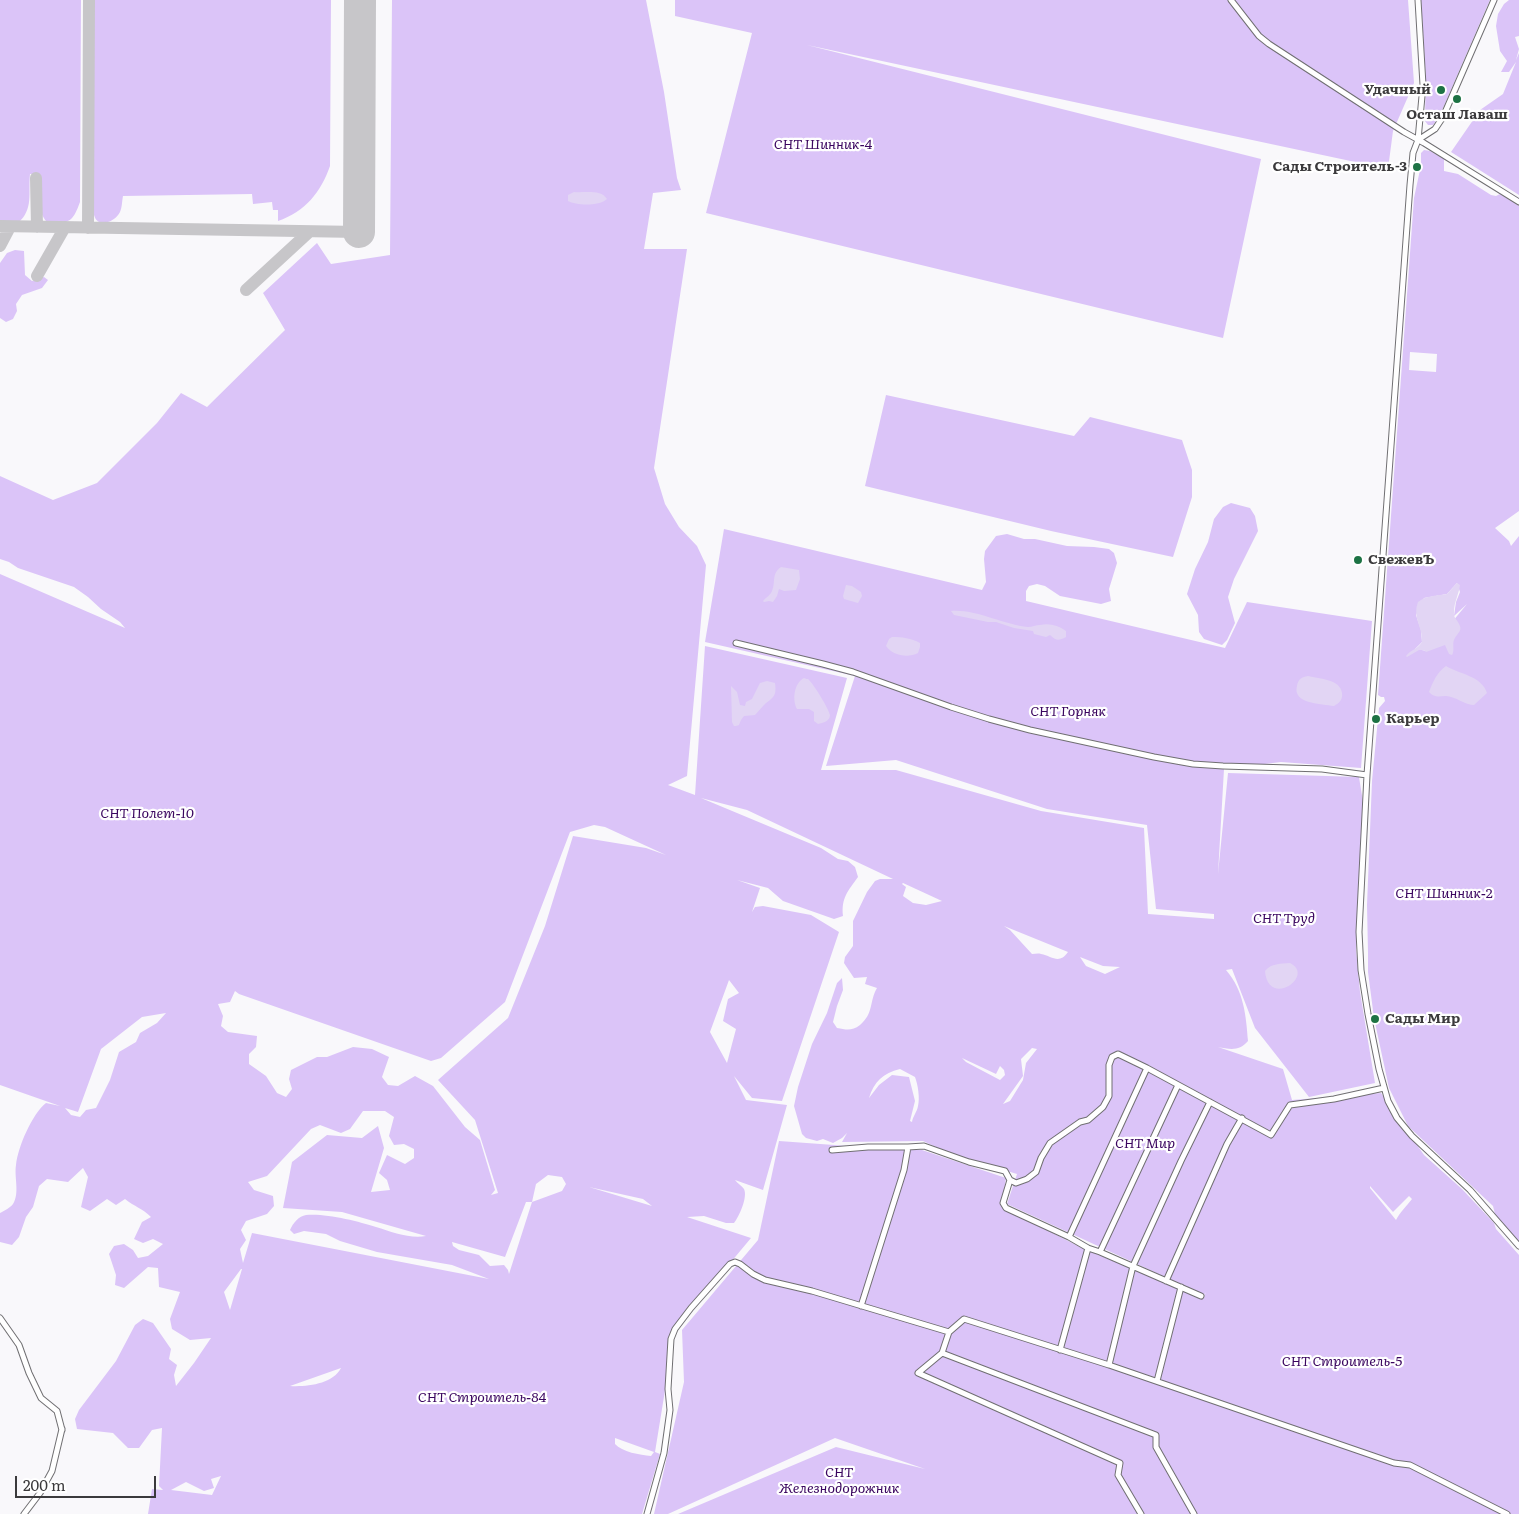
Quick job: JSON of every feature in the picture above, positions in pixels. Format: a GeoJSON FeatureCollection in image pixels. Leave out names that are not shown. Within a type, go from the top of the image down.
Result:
{"type":"FeatureCollection","features":[{"type":"Feature","properties":{"kind":"street"},"geometry":{"type":"LineString","coordinates":[[1231,0],[1248,23],[1269,44],[1404,132],[1519,202]]}},
{"type":"Feature","properties":{"kind":"street"},"geometry":{"type":"LineString","coordinates":[[1418,0],[1423,85],[1418,140],[1414,153],[1410,185],[1367,774],[1359,952],[1378,1069],[1388,1101],[1397,1118],[1404,1128],[1470,1190],[1519,1246]]}},
{"type":"Feature","properties":{"kind":"street"},"geometry":{"type":"LineString","coordinates":[[1418,140],[1435,129],[1443,117],[1494,0]]}},
{"type":"Feature","properties":{"kind":"street"},"geometry":{"type":"LineString","coordinates":[[736,643],[853,672],[951,707],[997,721],[1154,758],[1193,764],[1367,774]]}},
{"type":"Feature","properties":{"kind":"street"},"geometry":{"type":"LineString","coordinates":[[832,1150],[924,1146],[969,1162],[1005,1171],[1010,1180],[1016,1183],[1027,1179],[1036,1172],[1050,1142],[1080,1122],[1088,1120],[1103,1107],[1109,1096],[1109,1065],[1112,1057],[1118,1054],[1271,1135],[1290,1105],[1334,1099],[1384,1088]]}},
{"type":"Feature","properties":{"kind":"street"},"geometry":{"type":"LineString","coordinates":[[1069,1237],[1147,1068]]}},
{"type":"Feature","properties":{"kind":"street"},"geometry":{"type":"LineString","coordinates":[[1100,1252],[1178,1085]]}},
{"type":"Feature","properties":{"kind":"street"},"geometry":{"type":"LineString","coordinates":[[1109,1365],[1133,1266],[1210,1102]]}},
{"type":"Feature","properties":{"kind":"street"},"geometry":{"type":"LineString","coordinates":[[1166,1281],[1227,1144],[1242,1118]]}},
{"type":"Feature","properties":{"kind":"street"},"geometry":{"type":"LineString","coordinates":[[861,1306],[904,1170],[908,1147]]}},
{"type":"Feature","properties":{"kind":"street"},"geometry":{"type":"LineString","coordinates":[[1010,1180],[1003,1203],[1006,1208],[1069,1237],[1088,1248],[1201,1296]]}},
{"type":"Feature","properties":{"kind":"street"},"geometry":{"type":"LineString","coordinates":[[1060,1350],[1088,1248]]}},
{"type":"Feature","properties":{"kind":"street"},"geometry":{"type":"LineString","coordinates":[[647,1514],[664,1453],[670,1410],[668,1389],[671,1339],[675,1329],[691,1308],[730,1264],[735,1262],[740,1264],[764,1280],[812,1291],[949,1332]]}},
{"type":"Feature","properties":{"kind":"street"},"geometry":{"type":"LineString","coordinates":[[1157,1381],[1181,1287]]}},
{"type":"Feature","properties":{"kind":"street"},"geometry":{"type":"LineString","coordinates":[[0,1318],[19,1345],[41,1398],[57,1411],[62,1429],[52,1471],[40,1493],[24,1514]]}},
{"type":"Feature","properties":{"kind":"street"},"geometry":{"type":"LineString","coordinates":[[1141,1514],[1118,1475],[1120,1463],[918,1374],[942,1353],[949,1332],[964,1319],[1109,1365],[1394,1462],[1410,1465],[1507,1514]]}},
{"type":"Feature","properties":{"kind":"street"},"geometry":{"type":"LineString","coordinates":[[942,1353],[1156,1435],[1156,1448],[1194,1514]]}},
{"type":"Feature","properties":{"kind":"green space"},"geometry":{"type":"Polygon","coordinates":[[[0,0],[81,0],[80,202],[75,215],[69,221],[47,222],[43,217],[40,206],[39,174],[30,174],[29,200],[23,218],[18,223],[0,222],[0,0]]]}},
{"type":"Feature","properties":{"kind":"green space"},"geometry":{"type":"Polygon","coordinates":[[[94,0],[331,0],[330,166],[322,184],[311,200],[296,212],[278,221],[278,210],[273,210],[272,202],[253,204],[252,194],[123,196],[119,215],[108,222],[102,223],[98,221],[93,211],[94,0]]]}},
{"type":"Feature","properties":{"kind":"green space"},"geometry":{"type":"Polygon","coordinates":[[[392,0],[646,0],[664,92],[677,178],[681,190],[653,193],[644,249],[687,249],[654,468],[665,504],[679,527],[697,546],[706,565],[687,776],[668,785],[695,795],[705,646],[847,678],[821,770],[896,770],[1041,811],[1144,828],[1148,914],[1214,919],[1214,914],[1156,909],[1147,825],[1047,809],[896,760],[826,766],[855,676],[705,642],[724,529],[982,590],[986,582],[985,551],[996,536],[1007,534],[1024,539],[1035,539],[1067,546],[1109,549],[1114,553],[1117,563],[1109,589],[1111,601],[1101,604],[1060,596],[1045,586],[1037,584],[1029,586],[1026,591],[1026,601],[1225,648],[1247,602],[1372,621],[1361,768],[1281,762],[1224,769],[1218,874],[1228,773],[1359,777],[1363,802],[1356,949],[1360,992],[1375,1083],[1309,1097],[1255,1028],[1232,969],[1226,970],[1237,986],[1243,1004],[1248,1041],[1237,1048],[1218,1047],[1283,1069],[1292,1100],[1381,1093],[1424,1155],[1462,1189],[1494,1223],[1496,1229],[1519,1255],[1519,1514],[678,1514],[836,1447],[925,1469],[835,1438],[668,1514],[654,1514],[684,1382],[682,1330],[758,1240],[779,1141],[922,1150],[1006,1178],[1002,1207],[1080,1247],[1203,1299],[1206,1292],[1204,1295],[1007,1204],[1017,1174],[951,1154],[923,1141],[842,1142],[847,1133],[833,1143],[823,1139],[817,1141],[806,1138],[802,1134],[794,1106],[812,1044],[827,1013],[837,983],[842,978],[843,990],[833,1022],[837,1028],[849,1030],[864,1021],[877,988],[865,984],[867,977],[854,978],[844,963],[845,957],[853,946],[853,921],[867,892],[875,881],[893,879],[747,810],[701,798],[821,848],[838,859],[848,861],[855,867],[858,877],[844,899],[843,916],[834,919],[783,901],[768,888],[737,880],[760,888],[752,912],[755,907],[763,906],[811,915],[839,932],[782,1101],[752,1098],[734,1076],[746,1100],[787,1105],[763,1190],[735,1180],[744,1189],[745,1197],[734,1223],[726,1223],[704,1216],[687,1217],[751,1238],[675,1329],[655,1452],[660,1454],[642,1514],[148,1514],[152,1489],[163,1490],[159,1486],[162,1428],[152,1430],[139,1448],[128,1448],[113,1433],[77,1429],[75,1419],[79,1410],[116,1361],[135,1325],[143,1319],[153,1323],[171,1349],[169,1359],[177,1365],[174,1375],[176,1386],[211,1338],[190,1340],[172,1329],[170,1319],[180,1292],[159,1287],[158,1268],[148,1267],[124,1288],[115,1285],[116,1275],[109,1254],[114,1246],[124,1244],[133,1250],[138,1258],[148,1256],[163,1244],[153,1239],[143,1243],[134,1239],[142,1222],[151,1217],[125,1199],[116,1205],[107,1199],[90,1211],[81,1207],[88,1177],[83,1168],[68,1182],[47,1179],[39,1186],[33,1207],[26,1217],[19,1237],[12,1245],[0,1242],[0,1213],[10,1207],[15,1200],[16,1165],[27,1131],[36,1115],[46,1103],[60,1106],[0,1085],[0,574],[125,628],[120,622],[74,587],[18,568],[0,559],[0,476],[53,500],[97,483],[157,423],[181,393],[207,407],[285,330],[263,293],[317,243],[331,264],[390,255],[392,0]],[[594,825],[570,832],[505,1002],[441,1058],[431,1061],[235,991],[230,1002],[218,1004],[223,1016],[221,1026],[228,1032],[257,1036],[256,1047],[249,1054],[249,1064],[266,1076],[277,1093],[286,1097],[292,1089],[289,1079],[291,1070],[317,1057],[327,1057],[353,1047],[372,1049],[389,1057],[382,1077],[388,1085],[398,1086],[415,1076],[433,1086],[465,1127],[480,1140],[495,1190],[491,1195],[498,1193],[475,1120],[438,1080],[508,1018],[545,926],[573,836],[646,848],[666,855],[605,827],[594,825]],[[903,883],[906,887],[903,896],[913,903],[926,905],[942,901],[903,883]],[[1004,926],[1032,954],[1040,954],[1058,959],[1065,956],[1068,952],[1004,926]],[[1080,957],[1086,966],[1105,974],[1120,967],[1103,966],[1080,957]],[[729,980],[710,1032],[727,1063],[736,1029],[723,1021],[728,999],[739,993],[729,980]],[[166,1013],[142,1017],[101,1049],[78,1112],[65,1108],[71,1115],[80,1117],[86,1110],[96,1108],[110,1080],[119,1052],[136,1042],[140,1033],[157,1023],[166,1013]],[[1032,1048],[1021,1059],[1023,1076],[1003,1104],[1010,1101],[1023,1080],[1026,1063],[1037,1049],[1032,1048]],[[962,1058],[1000,1080],[1005,1075],[1004,1070],[1000,1066],[996,1074],[962,1058]],[[900,1069],[884,1076],[874,1087],[869,1098],[879,1085],[892,1075],[909,1077],[915,1101],[910,1121],[912,1122],[919,1103],[915,1077],[900,1069]],[[363,1111],[350,1129],[341,1133],[320,1125],[311,1129],[267,1176],[248,1182],[254,1190],[273,1196],[274,1206],[267,1214],[246,1221],[241,1230],[246,1240],[240,1249],[243,1263],[252,1233],[489,1279],[452,1265],[377,1252],[340,1241],[326,1234],[304,1231],[294,1234],[290,1230],[296,1220],[306,1215],[314,1215],[351,1220],[407,1236],[426,1236],[342,1212],[283,1208],[292,1162],[327,1135],[362,1138],[378,1126],[384,1148],[371,1192],[390,1190],[387,1180],[379,1173],[387,1155],[405,1164],[414,1158],[414,1149],[404,1144],[394,1145],[389,1136],[394,1117],[385,1111],[363,1111]],[[548,1175],[536,1184],[532,1202],[562,1191],[566,1184],[562,1177],[548,1175]],[[1370,1186],[1396,1220],[1412,1199],[1409,1196],[1393,1212],[1370,1186]],[[589,1187],[652,1206],[643,1199],[589,1187]],[[526,1202],[505,1257],[452,1242],[453,1246],[459,1250],[479,1255],[490,1266],[504,1265],[509,1274],[532,1202],[526,1202]],[[242,1269],[224,1292],[230,1310],[242,1269]],[[341,1368],[290,1386],[304,1386],[332,1378],[341,1368]],[[615,1438],[615,1444],[627,1451],[651,1456],[654,1452],[615,1438]],[[221,1476],[211,1479],[214,1488],[204,1491],[186,1482],[171,1490],[212,1495],[221,1476]]]}},
{"type":"Feature","properties":{"kind":"green space","name":"СНТ Шинник-4"},"geometry":{"type":"Polygon","coordinates":[[[675,0],[1408,0],[1414,83],[1393,131],[1388,169],[807,45],[1261,159],[1223,338],[706,213],[752,33],[675,16],[675,0]]]}},
{"type":"Feature","properties":{"kind":"green space"},"geometry":{"type":"Polygon","coordinates":[[[1421,0],[1490,0],[1443,108],[1433,125],[1428,125],[1425,121],[1426,79],[1421,0]]]}},
{"type":"Feature","properties":{"kind":"green space"},"geometry":{"type":"Polygon","coordinates":[[[1509,0],[1519,0],[1519,36],[1515,37],[1519,49],[1516,60],[1519,53],[1519,195],[1451,152],[1480,110],[1503,94],[1516,62],[1509,72],[1501,72],[1507,61],[1500,51],[1496,26],[1498,14],[1509,0]]]}},
{"type":"Feature","properties":{"kind":"green space","name":"СНТ Шинник-2"},"geometry":{"type":"Polygon","coordinates":[[[1424,150],[1430,151],[1444,159],[1444,171],[1458,174],[1491,195],[1496,196],[1500,194],[1519,206],[1519,511],[1495,528],[1509,541],[1511,546],[1519,536],[1519,1242],[1495,1214],[1493,1206],[1408,1126],[1389,1088],[1374,1018],[1368,972],[1367,905],[1372,781],[1379,708],[1385,701],[1384,697],[1378,695],[1414,198],[1421,165],[1421,153],[1424,150]],[[1410,352],[1409,370],[1436,372],[1437,354],[1410,352]],[[1457,583],[1447,594],[1424,598],[1416,615],[1421,630],[1422,642],[1415,649],[1428,651],[1467,604],[1454,616],[1460,592],[1457,583]]]}},
{"type":"Feature","properties":{"kind":"green space"},"geometry":{"type":"Polygon","coordinates":[[[15,250],[24,251],[25,275],[32,281],[44,277],[48,280],[42,288],[22,295],[16,304],[17,311],[13,319],[6,322],[0,318],[0,263],[7,253],[15,250]]]}},
{"type":"Feature","properties":{"kind":"green space"},"geometry":{"type":"Polygon","coordinates":[[[886,395],[1074,436],[1090,417],[1182,440],[1192,470],[1192,497],[1173,557],[1051,531],[865,486],[886,395]]]}},
{"type":"Feature","properties":{"kind":"green space"},"geometry":{"type":"Polygon","coordinates":[[[1231,503],[1250,508],[1255,516],[1258,531],[1234,579],[1228,597],[1235,623],[1227,640],[1222,645],[1204,639],[1199,632],[1198,615],[1187,594],[1195,569],[1208,542],[1214,519],[1223,507],[1231,503]]]}},
{"type":"Feature","properties":{"kind":"shaded area"},"geometry":{"type":"Polygon","coordinates":[[[574,192],[597,193],[607,199],[594,204],[572,203],[568,201],[568,195],[574,192]]]}},
{"type":"Feature","properties":{"kind":"shaded area"},"geometry":{"type":"Polygon","coordinates":[[[781,567],[799,570],[800,579],[796,590],[784,591],[779,589],[773,602],[764,602],[772,591],[776,572],[781,567]]]}},
{"type":"Feature","properties":{"kind":"shaded area"},"geometry":{"type":"Polygon","coordinates":[[[1457,583],[1460,585],[1454,614],[1460,631],[1454,640],[1452,655],[1449,654],[1445,645],[1426,652],[1419,650],[1407,657],[1422,642],[1416,613],[1418,602],[1428,597],[1447,594],[1457,583]]]}},
{"type":"Feature","properties":{"kind":"shaded area"},"geometry":{"type":"Polygon","coordinates":[[[846,585],[852,586],[861,592],[862,596],[858,603],[844,599],[846,585]]]}},
{"type":"Feature","properties":{"kind":"shaded area"},"geometry":{"type":"Polygon","coordinates":[[[951,611],[970,612],[1019,626],[1028,627],[1050,624],[1066,631],[1066,637],[1058,640],[1050,635],[1046,637],[1034,634],[1033,631],[1014,628],[996,622],[954,615],[951,611]]]}},
{"type":"Feature","properties":{"kind":"shaded area"},"geometry":{"type":"Polygon","coordinates":[[[892,637],[906,638],[920,643],[918,653],[905,656],[893,652],[886,646],[892,637]]]}},
{"type":"Feature","properties":{"kind":"shaded area"},"geometry":{"type":"Polygon","coordinates":[[[1446,666],[1475,679],[1484,687],[1487,693],[1474,705],[1451,697],[1432,694],[1429,692],[1434,681],[1440,671],[1446,666]]]}},
{"type":"Feature","properties":{"kind":"shaded area"},"geometry":{"type":"Polygon","coordinates":[[[1308,676],[1329,680],[1338,685],[1342,698],[1338,704],[1334,706],[1316,704],[1303,700],[1297,692],[1297,686],[1299,680],[1308,676]]]}},
{"type":"Feature","properties":{"kind":"shaded area"},"geometry":{"type":"Polygon","coordinates":[[[804,678],[808,679],[813,685],[824,702],[830,715],[828,720],[818,724],[814,721],[814,712],[809,709],[797,709],[795,705],[795,692],[798,684],[804,678]]]}},
{"type":"Feature","properties":{"kind":"shaded area"},"geometry":{"type":"Polygon","coordinates":[[[767,681],[775,683],[774,696],[755,715],[744,716],[739,725],[734,726],[732,722],[731,686],[737,692],[740,705],[745,706],[746,702],[752,699],[760,683],[767,681]]]}},
{"type":"Feature","properties":{"kind":"shaded area"},"geometry":{"type":"Polygon","coordinates":[[[1290,963],[1297,969],[1294,981],[1281,989],[1274,988],[1268,982],[1265,971],[1273,965],[1290,963]]]}},
{"type":"Feature","properties":{"kind":"taxiway"},"geometry":{"type":"LineString","coordinates":[[88,228],[89,0]]}},
{"type":"Feature","properties":{"kind":"taxiway"},"geometry":{"type":"LineString","coordinates":[[36,178],[37,227]]}},
{"type":"Feature","properties":{"kind":"taxiway"},"geometry":{"type":"LineString","coordinates":[[0,226],[359,232]]}},
{"type":"Feature","properties":{"kind":"taxiway"},"geometry":{"type":"LineString","coordinates":[[0,246],[10,227]]}},
{"type":"Feature","properties":{"kind":"taxiway"},"geometry":{"type":"LineString","coordinates":[[37,276],[65,227]]}},
{"type":"Feature","properties":{"kind":"taxiway"},"geometry":{"type":"LineString","coordinates":[[246,290],[309,232]]}},
{"type":"Feature","properties":{"kind":"runway"},"geometry":{"type":"LineString","coordinates":[[359,232],[360,0]]}},
{"type":"Feature","properties":{"kind":"place","name":"Удачный"},"geometry":{"type":"Point","coordinates":[1441,90]}},
{"type":"Feature","properties":{"kind":"place","name":"Осташ Лаваш"},"geometry":{"type":"Point","coordinates":[1457,99]}},
{"type":"Feature","properties":{"kind":"place","name":"Сады Строитель-3"},"geometry":{"type":"Point","coordinates":[1417,167]}},
{"type":"Feature","properties":{"kind":"place","name":"СвежевЪ"},"geometry":{"type":"Point","coordinates":[1358,560]}},
{"type":"Feature","properties":{"kind":"place","name":"Карьер"},"geometry":{"type":"Point","coordinates":[1376,719]}},
{"type":"Feature","properties":{"kind":"place","name":"Сады Мир"},"geometry":{"type":"Point","coordinates":[1375,1019]}},
{"type":"Feature","properties":{"kind":"park label","name":"СНТ Горняк"},"geometry":{"type":"Point","coordinates":[1068,712]}},
{"type":"Feature","properties":{"kind":"park label","name":"СНТ Полет-10"},"geometry":{"type":"Point","coordinates":[147,814]}},
{"type":"Feature","properties":{"kind":"park label","name":"СНТ Труд"},"geometry":{"type":"Point","coordinates":[1284,919]}},
{"type":"Feature","properties":{"kind":"park label","name":"СНТ Мир"},"geometry":{"type":"Point","coordinates":[1145,1144]}},
{"type":"Feature","properties":{"kind":"park label","name":"СНТ Строитель-5"},"geometry":{"type":"Point","coordinates":[1342,1362]}},
{"type":"Feature","properties":{"kind":"park label","name":"СНТ Строитель-84"},"geometry":{"type":"Point","coordinates":[482,1398]}},
{"type":"Feature","properties":{"kind":"park label","name":"СНТ Железнодорожник"},"geometry":{"type":"Point","coordinates":[839,1482]}}]}
